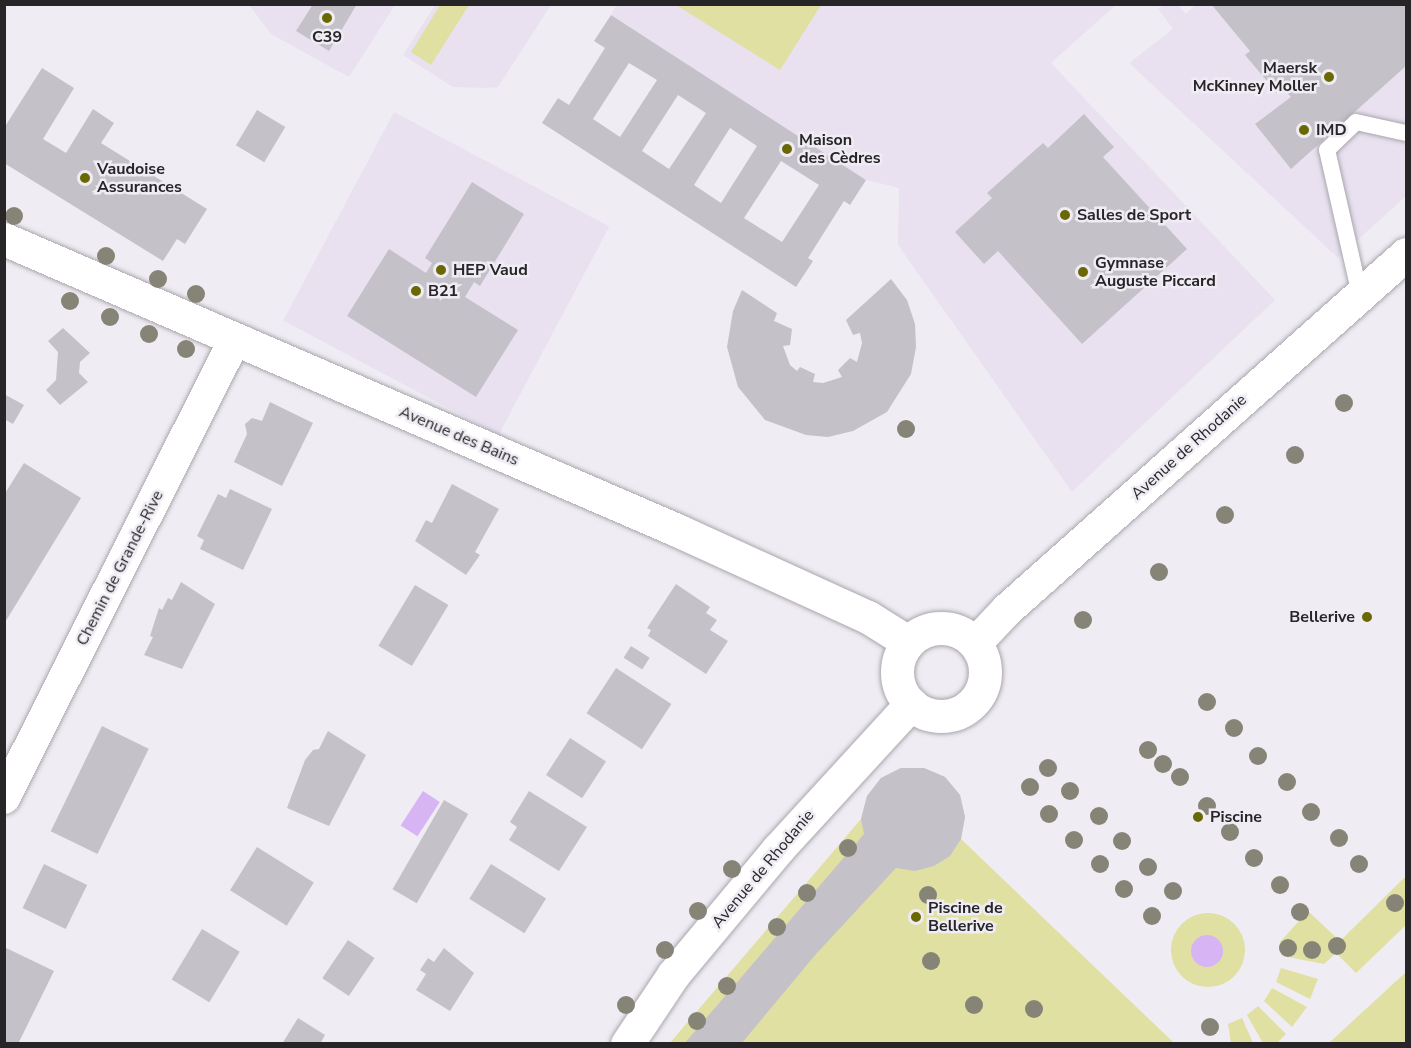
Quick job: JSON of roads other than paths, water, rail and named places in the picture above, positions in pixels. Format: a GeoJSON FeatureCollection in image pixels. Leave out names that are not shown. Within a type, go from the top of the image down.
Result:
{"type":"FeatureCollection","features":[{"type":"Feature","properties":{"kind":"main road","name":"Avenue des Bains"},"geometry":{"type":"LineString","coordinates":[[4,239],[679,531],[868,616],[908,642]]}},
{"type":"Feature","properties":{"kind":"main road","name":"Avenue de Rhodanie"},"geometry":{"type":"LineString","coordinates":[[975,643],[1007,609],[1407,254]]}},
{"type":"Feature","properties":{"kind":"main road"},"geometry":{"type":"LineString","coordinates":[[949,628],[975,643],[985,669],[978,695],[969,706],[958,712],[933,716],[911,704],[902,693],[897,667],[908,642],[920,633],[949,628]]}},
{"type":"Feature","properties":{"kind":"main road","name":"Avenue de Rhodanie"},"geometry":{"type":"LineString","coordinates":[[627,1044],[673,975],[778,849],[911,704]]}},
{"type":"Feature","properties":{"kind":"street","name":"Chemin de Grande-Rive"},"geometry":{"type":"LineString","coordinates":[[4,798],[235,339]]}},
{"type":"Feature","properties":{"kind":"lane"},"geometry":{"type":"LineString","coordinates":[[1360,295],[1327,150],[1356,122],[1407,133]]}},
{"type":"Feature","properties":{"kind":"place","name":"C39"},"geometry":{"type":"Point","coordinates":[327,18]}},
{"type":"Feature","properties":{"kind":"place","name":"Maersk McKinney Moller"},"geometry":{"type":"Point","coordinates":[1329,77]}},
{"type":"Feature","properties":{"kind":"place","name":"IMD"},"geometry":{"type":"Point","coordinates":[1304,130]}},
{"type":"Feature","properties":{"kind":"place","name":"Maison des Cèdres"},"geometry":{"type":"Point","coordinates":[787,149]}},
{"type":"Feature","properties":{"kind":"place","name":"Vaudoise Assurances"},"geometry":{"type":"Point","coordinates":[85,178]}},
{"type":"Feature","properties":{"kind":"place","name":"Salles de Sport"},"geometry":{"type":"Point","coordinates":[1065,215]}},
{"type":"Feature","properties":{"kind":"place","name":"HEP Vaud"},"geometry":{"type":"Point","coordinates":[441,270]}},
{"type":"Feature","properties":{"kind":"place","name":"Gymnase Auguste Piccard"},"geometry":{"type":"Point","coordinates":[1083,272]}},
{"type":"Feature","properties":{"kind":"place","name":"B21"},"geometry":{"type":"Point","coordinates":[416,291]}},
{"type":"Feature","properties":{"kind":"place","name":"Bellerive"},"geometry":{"type":"Point","coordinates":[1367,617]}},
{"type":"Feature","properties":{"kind":"place","name":"Piscine"},"geometry":{"type":"Point","coordinates":[1198,817]}},
{"type":"Feature","properties":{"kind":"place","name":"Piscine de Bellerive"},"geometry":{"type":"Point","coordinates":[916,917]}}]}
